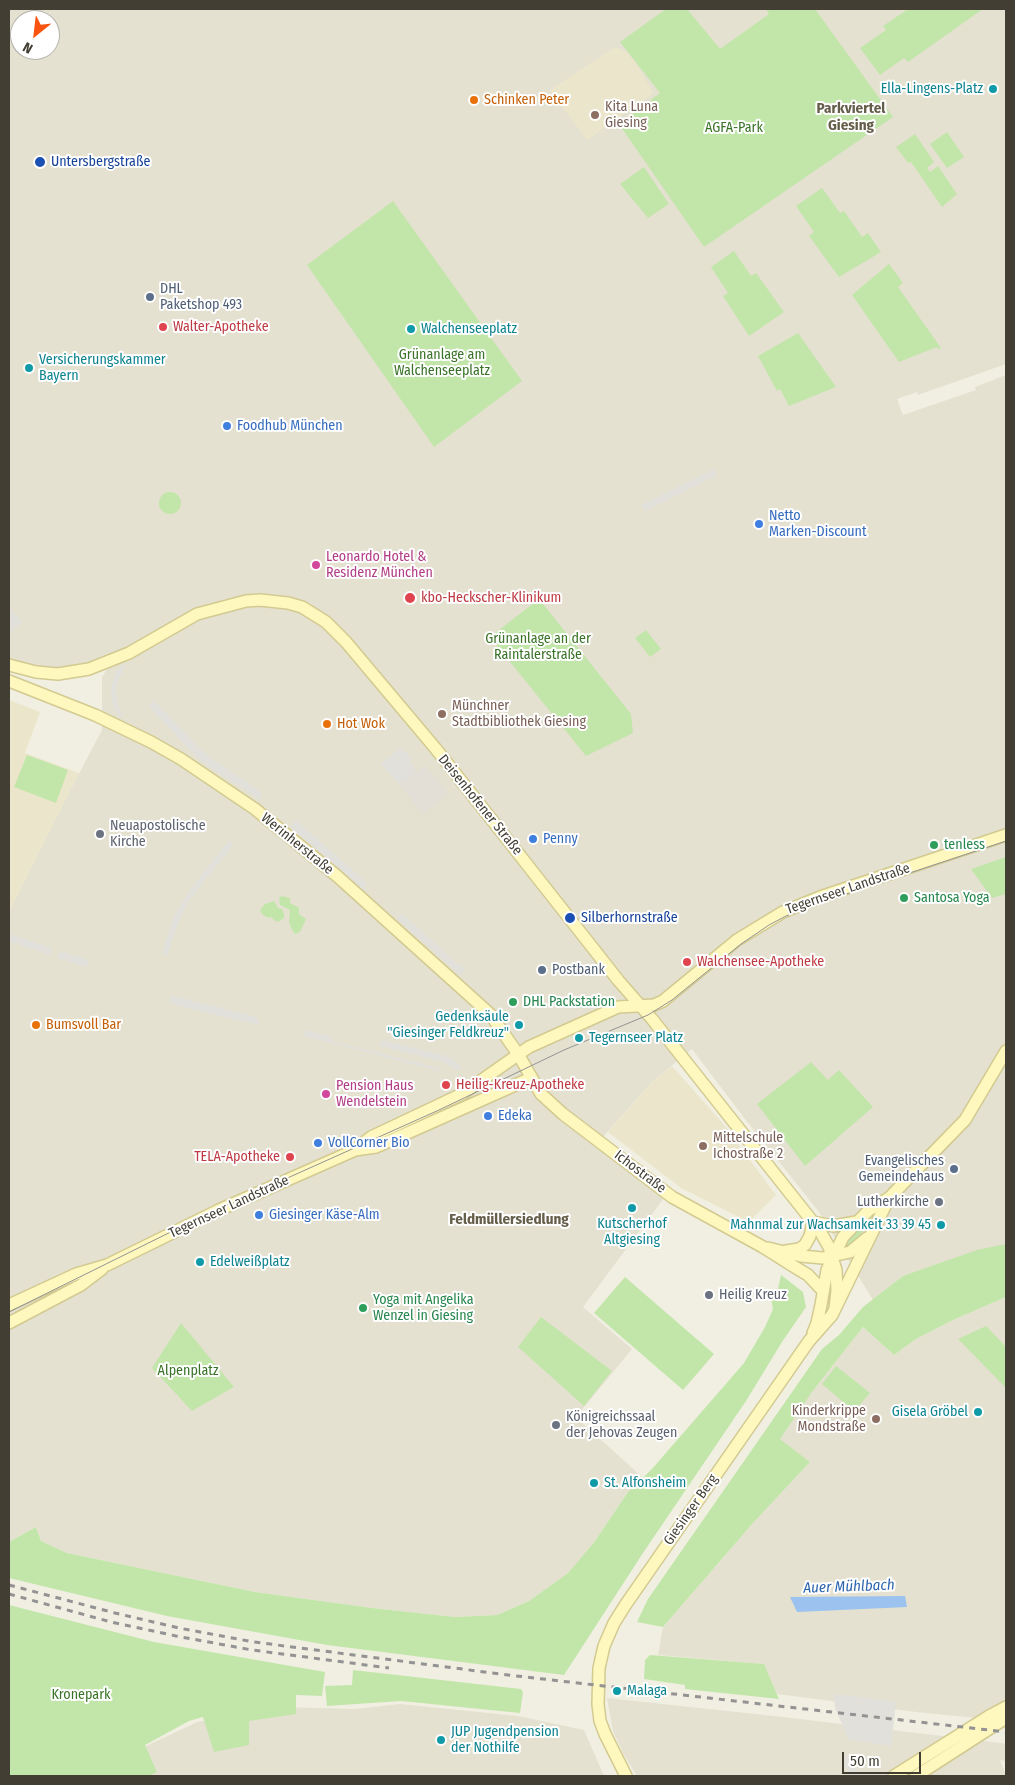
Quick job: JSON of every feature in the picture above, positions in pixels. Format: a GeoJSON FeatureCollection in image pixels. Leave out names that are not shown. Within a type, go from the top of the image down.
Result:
{"type":"FeatureCollection","features":[{"type":"Feature","properties":{"kind":"main road","name":"Deisenhofener Straße"},"geometry":{"type":"LineString","coordinates":[[9,665],[41,672],[68,673],[103,664],[128,654],[197,614],[239,603],[275,600],[288,602],[312,612],[336,631],[406,712],[640,1006]]}},
{"type":"Feature","properties":{"kind":"main road","name":"Werinherstraße"},"geometry":{"type":"LineString","coordinates":[[9,681],[95,715],[142,738],[181,759],[255,809],[337,876],[490,1014],[518,1054],[531,1078]]}},
{"type":"Feature","properties":{"kind":"main road","name":"Tegernseer Landstraße"},"geometry":{"type":"LineString","coordinates":[[353,1151],[371,1137],[462,1094],[528,1047],[618,1008],[654,1005],[663,1001],[737,940],[783,912],[820,897],[1006,835]]}},
{"type":"Feature","properties":{"kind":"main road"},"geometry":{"type":"LineString","coordinates":[[640,1006],[825,1239],[836,1270],[837,1290],[835,1309]]}},
{"type":"Feature","properties":{"kind":"main road"},"geometry":{"type":"LineString","coordinates":[[889,1198],[965,1120],[1006,1050]]}},
{"type":"Feature","properties":{"kind":"main road","name":"Tegernseer Landstraße"},"geometry":{"type":"LineString","coordinates":[[9,1305],[76,1274],[107,1265],[219,1210],[353,1151],[376,1147],[531,1078]]}},
{"type":"Feature","properties":{"kind":"main road","name":"Ichostraße"},"geometry":{"type":"LineString","coordinates":[[531,1078],[540,1094],[562,1114],[672,1197],[763,1247],[808,1275],[823,1292]]}},
{"type":"Feature","properties":{"kind":"main road","name":"Giesinger Berg"},"geometry":{"type":"LineString","coordinates":[[809,1341],[817,1323],[827,1270],[832,1256],[843,1237],[858,1221],[869,1210],[889,1198]]}},
{"type":"Feature","properties":{"kind":"main road","name":"Giesinger Berg"},"geometry":{"type":"LineString","coordinates":[[626,1776],[602,1727],[597,1689],[604,1646],[614,1623],[809,1341],[826,1323],[835,1309],[889,1198]]}},
{"type":"Feature","properties":{"kind":"main road"},"geometry":{"type":"LineString","coordinates":[[813,1222],[833,1226],[858,1221]]}},
{"type":"Feature","properties":{"kind":"main road"},"geometry":{"type":"LineString","coordinates":[[786,1251],[799,1249],[805,1245],[810,1236],[813,1222]]}},
{"type":"Feature","properties":{"kind":"main road","name":"Ichostraße"},"geometry":{"type":"LineString","coordinates":[[763,1247],[815,1258],[832,1256],[850,1252],[870,1234]]}},
{"type":"Feature","properties":{"kind":"main road","name":"Tegernseer Landstraße"},"geometry":{"type":"LineString","coordinates":[[9,1323],[82,1285],[107,1265]]}},
{"type":"Feature","properties":{"kind":"main road"},"geometry":{"type":"LineString","coordinates":[[894,1776],[1006,1707]]}},
{"type":"Feature","properties":{"kind":"main road"},"geometry":{"type":"LineString","coordinates":[[916,1776],[1006,1718]]}},
{"type":"Feature","properties":{"kind":"shaded area"},"geometry":{"type":"Polygon","coordinates":[[[9,9],[1006,9],[1006,364],[918,395],[917,392],[897,399],[903,415],[976,390],[975,387],[1006,375],[1006,1244],[903,1276],[873,1300],[819,1212],[692,1049],[652,1082],[596,1145],[664,1198],[583,1307],[632,1349],[576,1417],[642,1477],[628,1492],[595,1541],[568,1573],[529,1601],[497,1615],[455,1617],[372,1608],[255,1592],[67,1553],[41,1541],[36,1527],[9,1542],[9,912],[45,838],[102,730],[102,677],[112,661],[80,671],[9,665],[9,9]]]}},
{"type":"Feature","properties":{"kind":"shaded area","name":"Kita Luna Giesing"},"geometry":{"type":"Polygon","coordinates":[[[615,47],[628,53],[653,93],[587,140],[550,90],[615,47]]]}},
{"type":"Feature","properties":{"kind":"shaded area"},"geometry":{"type":"Polygon","coordinates":[[[714,469],[717,475],[645,511],[641,505],[714,469]]]}},
{"type":"Feature","properties":{"kind":"shaded area"},"geometry":{"type":"Polygon","coordinates":[[[9,607],[22,622],[9,633],[9,607]]]}},
{"type":"Feature","properties":{"kind":"shaded area"},"geometry":{"type":"Polygon","coordinates":[[[123,664],[125,667],[116,689],[117,703],[122,716],[119,718],[113,705],[111,689],[116,672],[123,664]]]}},
{"type":"Feature","properties":{"kind":"shaded area"},"geometry":{"type":"Polygon","coordinates":[[[153,699],[203,752],[262,793],[259,799],[201,761],[149,707],[153,699]]]}},
{"type":"Feature","properties":{"kind":"shaded area"},"geometry":{"type":"Polygon","coordinates":[[[9,700],[40,712],[25,753],[79,773],[9,912],[9,700]]]}},
{"type":"Feature","properties":{"kind":"shaded area"},"geometry":{"type":"Polygon","coordinates":[[[401,747],[412,759],[409,762],[417,771],[400,785],[381,764],[401,747]]]}},
{"type":"Feature","properties":{"kind":"shaded area"},"geometry":{"type":"Polygon","coordinates":[[[425,765],[448,794],[422,814],[400,785],[425,765]]]}},
{"type":"Feature","properties":{"kind":"shaded area"},"geometry":{"type":"Polygon","coordinates":[[[296,820],[367,883],[364,890],[290,827],[296,820]]]}},
{"type":"Feature","properties":{"kind":"shaded area"},"geometry":{"type":"Polygon","coordinates":[[[229,840],[234,844],[189,900],[178,923],[167,956],[162,954],[174,916],[190,890],[229,840]]]}},
{"type":"Feature","properties":{"kind":"shaded area"},"geometry":{"type":"Polygon","coordinates":[[[401,913],[465,970],[460,975],[397,918],[401,913]]]}},
{"type":"Feature","properties":{"kind":"shaded area"},"geometry":{"type":"Polygon","coordinates":[[[9,934],[52,948],[50,955],[9,941],[9,934]]]}},
{"type":"Feature","properties":{"kind":"shaded area"},"geometry":{"type":"Polygon","coordinates":[[[60,951],[89,960],[86,967],[57,958],[60,951]]]}},
{"type":"Feature","properties":{"kind":"shaded area"},"geometry":{"type":"Polygon","coordinates":[[[170,995],[257,1017],[259,1025],[171,1004],[170,995]]]}},
{"type":"Feature","properties":{"kind":"shaded area"},"geometry":{"type":"Polygon","coordinates":[[[306,1030],[331,1037],[331,1041],[439,1068],[439,1071],[304,1036],[306,1030]]]}},
{"type":"Feature","properties":{"kind":"shaded area"},"geometry":{"type":"Polygon","coordinates":[[[383,1040],[446,1056],[454,1060],[461,1067],[457,1070],[444,1062],[377,1045],[383,1040]]]}},
{"type":"Feature","properties":{"kind":"shaded area"},"geometry":{"type":"Polygon","coordinates":[[[672,1066],[733,1135],[776,1195],[749,1222],[681,1188],[608,1132],[652,1082],[672,1066]]]}},
{"type":"Feature","properties":{"kind":"shaded area"},"geometry":{"type":"Polygon","coordinates":[[[1006,1297],[1006,1721],[916,1712],[777,1694],[763,1664],[658,1655],[663,1627],[753,1523],[810,1462],[779,1439],[812,1392],[863,1327],[894,1355],[916,1339],[953,1320],[1006,1297]]]}},
{"type":"Feature","properties":{"kind":"shaded area"},"geometry":{"type":"Polygon","coordinates":[[[834,1694],[896,1702],[891,1746],[848,1739],[835,1708],[834,1694]]]}},
{"type":"Feature","properties":{"kind":"shaded area"},"geometry":{"type":"Polygon","coordinates":[[[607,1698],[1001,1743],[1006,1744],[1006,1761],[1000,1760],[1006,1776],[637,1776],[624,1755],[613,1731],[607,1698]]]}},
{"type":"Feature","properties":{"kind":"shaded area"},"geometry":{"type":"Polygon","coordinates":[[[400,1704],[518,1716],[584,1730],[604,1776],[149,1776],[151,1775],[140,1749],[197,1722],[280,1707],[355,1709],[400,1704]]]}},
{"type":"Feature","properties":{"kind":"shaded area"},"geometry":{"type":"Polygon","coordinates":[[[847,1755],[860,1776],[851,1776],[841,1759],[847,1755]]]}},
{"type":"Feature","properties":{"kind":"green space","name":"AGFA-Park"},"geometry":{"type":"Polygon","coordinates":[[[666,9],[687,9],[720,49],[769,14],[766,9],[815,9],[893,117],[704,247],[619,124],[660,93],[620,42],[666,9]]]}},
{"type":"Feature","properties":{"kind":"green space"},"geometry":{"type":"Polygon","coordinates":[[[908,9],[983,9],[908,62],[904,58],[880,75],[860,48],[886,30],[883,26],[908,9]]]}},
{"type":"Feature","properties":{"kind":"green space"},"geometry":{"type":"Polygon","coordinates":[[[947,132],[964,157],[947,168],[930,144],[947,132]]]}},
{"type":"Feature","properties":{"kind":"green space"},"geometry":{"type":"Polygon","coordinates":[[[915,134],[934,162],[927,168],[930,172],[938,166],[957,194],[942,207],[911,162],[908,163],[896,147],[915,134]]]}},
{"type":"Feature","properties":{"kind":"green space"},"geometry":{"type":"Polygon","coordinates":[[[644,167],[669,204],[648,218],[620,184],[644,167]]]}},
{"type":"Feature","properties":{"kind":"green space"},"geometry":{"type":"Polygon","coordinates":[[[822,188],[840,213],[844,211],[862,237],[868,233],[881,252],[839,277],[809,236],[814,232],[796,206],[822,188]]]}},
{"type":"Feature","properties":{"kind":"green space","name":"Grünanlage am Walchenseeplatz"},"geometry":{"type":"Polygon","coordinates":[[[393,201],[522,381],[434,447],[307,265],[393,201]]]}},
{"type":"Feature","properties":{"kind":"green space"},"geometry":{"type":"Polygon","coordinates":[[[734,251],[751,276],[756,273],[784,312],[749,336],[723,296],[728,293],[711,267],[734,251]]]}},
{"type":"Feature","properties":{"kind":"green space"},"geometry":{"type":"Polygon","coordinates":[[[889,264],[903,283],[898,287],[941,348],[938,349],[937,347],[899,362],[852,295],[889,264]]]}},
{"type":"Feature","properties":{"kind":"green space"},"geometry":{"type":"Polygon","coordinates":[[[798,333],[836,387],[789,406],[780,389],[777,391],[758,356],[798,333]]]}},
{"type":"Feature","properties":{"kind":"green space"},"geometry":{"type":"Polygon","coordinates":[[[170,492],[178,495],[181,503],[178,511],[170,514],[162,511],[159,503],[162,495],[170,492]]]}},
{"type":"Feature","properties":{"kind":"green space","name":"Grünanlage an der Raintalerstraße"},"geometry":{"type":"Polygon","coordinates":[[[539,599],[631,714],[633,733],[586,756],[490,637],[539,599]]]}},
{"type":"Feature","properties":{"kind":"green space"},"geometry":{"type":"Polygon","coordinates":[[[646,630],[661,649],[650,657],[635,638],[646,630]]]}},
{"type":"Feature","properties":{"kind":"green space"},"geometry":{"type":"Polygon","coordinates":[[[27,755],[68,770],[56,803],[14,787],[27,755]]]}},
{"type":"Feature","properties":{"kind":"green space"},"geometry":{"type":"Polygon","coordinates":[[[1006,857],[1006,894],[992,898],[971,869],[1006,857]]]}},
{"type":"Feature","properties":{"kind":"green space"},"geometry":{"type":"Polygon","coordinates":[[[282,896],[290,898],[290,903],[299,908],[299,914],[306,919],[300,932],[295,934],[292,930],[289,922],[290,910],[280,905],[279,898],[282,896]]]}},
{"type":"Feature","properties":{"kind":"green space"},"geometry":{"type":"Polygon","coordinates":[[[274,901],[284,914],[284,918],[278,922],[271,917],[263,915],[260,910],[265,904],[274,901]]]}},
{"type":"Feature","properties":{"kind":"green space"},"geometry":{"type":"Polygon","coordinates":[[[811,1062],[828,1080],[839,1070],[873,1107],[805,1166],[757,1104],[811,1062]]]}},
{"type":"Feature","properties":{"kind":"green space"},"geometry":{"type":"Polygon","coordinates":[[[872,1215],[865,1229],[850,1245],[844,1247],[845,1242],[872,1215]]]}},
{"type":"Feature","properties":{"kind":"green space"},"geometry":{"type":"Polygon","coordinates":[[[1006,1244],[1006,1297],[953,1320],[916,1339],[894,1355],[863,1327],[812,1392],[780,1439],[810,1462],[753,1523],[663,1627],[637,1622],[648,1599],[822,1349],[839,1335],[863,1307],[903,1276],[977,1250],[1006,1244]]]}},
{"type":"Feature","properties":{"kind":"green space"},"geometry":{"type":"Polygon","coordinates":[[[781,1275],[803,1292],[806,1307],[746,1401],[643,1553],[564,1675],[327,1645],[167,1616],[9,1578],[9,1542],[36,1527],[41,1541],[67,1553],[255,1592],[455,1617],[497,1615],[529,1601],[568,1573],[595,1541],[628,1492],[652,1469],[744,1363],[773,1309],[771,1299],[778,1289],[781,1275]]]}},
{"type":"Feature","properties":{"kind":"green space"},"geometry":{"type":"Polygon","coordinates":[[[625,1277],[714,1354],[683,1390],[594,1313],[625,1277]]]}},
{"type":"Feature","properties":{"kind":"green space"},"geometry":{"type":"Polygon","coordinates":[[[541,1317],[612,1371],[584,1406],[518,1347],[541,1317]]]}},
{"type":"Feature","properties":{"kind":"green space","name":"Alpenplatz"},"geometry":{"type":"Polygon","coordinates":[[[181,1323],[234,1387],[192,1411],[152,1368],[181,1323]]]}},
{"type":"Feature","properties":{"kind":"green space"},"geometry":{"type":"Polygon","coordinates":[[[986,1326],[1006,1347],[1006,1388],[958,1339],[986,1326]]]}},
{"type":"Feature","properties":{"kind":"green space"},"geometry":{"type":"Polygon","coordinates":[[[836,1366],[870,1393],[854,1411],[822,1384],[836,1366]]]}},
{"type":"Feature","properties":{"kind":"green space","name":"Kronepark"},"geometry":{"type":"Polygon","coordinates":[[[9,1605],[154,1642],[325,1672],[322,1696],[296,1695],[296,1714],[249,1721],[249,1745],[214,1752],[203,1717],[189,1721],[145,1745],[157,1772],[149,1776],[9,1776],[9,1605]]]}},
{"type":"Feature","properties":{"kind":"green space"},"geometry":{"type":"Polygon","coordinates":[[[650,1655],[764,1664],[779,1699],[685,1689],[685,1685],[644,1679],[645,1660],[650,1655]]]}},
{"type":"Feature","properties":{"kind":"green space"},"geometry":{"type":"Polygon","coordinates":[[[353,1670],[521,1689],[523,1692],[520,1713],[401,1701],[327,1706],[325,1686],[352,1685],[353,1670]]]}},
{"type":"Feature","properties":{"kind":"water"},"geometry":{"type":"Polygon","coordinates":[[[905,1596],[907,1607],[797,1612],[790,1597],[905,1596]]]}},
{"type":"Feature","properties":{"kind":"tram line"},"geometry":{"type":"LineString","coordinates":[[9,1312],[205,1215],[439,1110],[564,1050],[648,1015],[672,1000],[741,944],[786,916],[822,902],[1006,841]]}},
{"type":"Feature","properties":{"kind":"railway"},"geometry":{"type":"LineString","coordinates":[[9,1585],[179,1628],[254,1642],[508,1675],[1006,1732]]}},
{"type":"Feature","properties":{"kind":"railway"},"geometry":{"type":"LineString","coordinates":[[9,1594],[111,1622],[176,1636],[252,1650],[389,1668]]}},
{"type":"Feature","properties":{"kind":"place","name":"Ella-Lingens-Platz"},"geometry":{"type":"Point","coordinates":[993,89]}},
{"type":"Feature","properties":{"kind":"place","name":"Schinken Peter"},"geometry":{"type":"Point","coordinates":[474,100]}},
{"type":"Feature","properties":{"kind":"place","name":"Kita Luna Giesing"},"geometry":{"type":"Point","coordinates":[595,115]}},
{"type":"Feature","properties":{"kind":"place","name":"Untersbergstraße"},"geometry":{"type":"Point","coordinates":[40,162]}},
{"type":"Feature","properties":{"kind":"place","name":"DHL Paketshop 493"},"geometry":{"type":"Point","coordinates":[150,297]}},
{"type":"Feature","properties":{"kind":"place","name":"Walter-Apotheke"},"geometry":{"type":"Point","coordinates":[163,327]}},
{"type":"Feature","properties":{"kind":"place","name":"Walchenseeplatz"},"geometry":{"type":"Point","coordinates":[411,329]}},
{"type":"Feature","properties":{"kind":"place","name":"Versicherungskammer Bayern"},"geometry":{"type":"Point","coordinates":[29,368]}},
{"type":"Feature","properties":{"kind":"place","name":"Foodhub München"},"geometry":{"type":"Point","coordinates":[227,426]}},
{"type":"Feature","properties":{"kind":"place","name":"Netto Marken-Discount"},"geometry":{"type":"Point","coordinates":[759,524]}},
{"type":"Feature","properties":{"kind":"place","name":"Leonardo Hotel & Residenz München"},"geometry":{"type":"Point","coordinates":[316,565]}},
{"type":"Feature","properties":{"kind":"place","name":"kbo-Heckscher-Klinikum"},"geometry":{"type":"Point","coordinates":[410,598]}},
{"type":"Feature","properties":{"kind":"place","name":"Münchner Stadtbibliothek Giesing"},"geometry":{"type":"Point","coordinates":[442,714]}},
{"type":"Feature","properties":{"kind":"place","name":"Hot Wok"},"geometry":{"type":"Point","coordinates":[327,724]}},
{"type":"Feature","properties":{"kind":"place","name":"Neuapostolische Kirche"},"geometry":{"type":"Point","coordinates":[100,834]}},
{"type":"Feature","properties":{"kind":"place","name":"Penny"},"geometry":{"type":"Point","coordinates":[533,839]}},
{"type":"Feature","properties":{"kind":"place","name":"tenless"},"geometry":{"type":"Point","coordinates":[934,845]}},
{"type":"Feature","properties":{"kind":"place","name":"Santosa Yoga"},"geometry":{"type":"Point","coordinates":[904,898]}},
{"type":"Feature","properties":{"kind":"place","name":"Silberhornstraße"},"geometry":{"type":"Point","coordinates":[570,918]}},
{"type":"Feature","properties":{"kind":"place","name":"Walchensee-Apotheke"},"geometry":{"type":"Point","coordinates":[687,962]}},
{"type":"Feature","properties":{"kind":"place","name":"Postbank"},"geometry":{"type":"Point","coordinates":[542,970]}},
{"type":"Feature","properties":{"kind":"place","name":"DHL Packstation"},"geometry":{"type":"Point","coordinates":[513,1002]}},
{"type":"Feature","properties":{"kind":"place","name":"Bumsvoll Bar"},"geometry":{"type":"Point","coordinates":[36,1025]}},
{"type":"Feature","properties":{"kind":"place","name":"Gedenksäule \"Giesinger Feldkreuz\""},"geometry":{"type":"Point","coordinates":[519,1025]}},
{"type":"Feature","properties":{"kind":"place","name":"Tegernseer Platz"},"geometry":{"type":"Point","coordinates":[579,1038]}},
{"type":"Feature","properties":{"kind":"place","name":"Heilig-Kreuz-Apotheke"},"geometry":{"type":"Point","coordinates":[446,1085]}},
{"type":"Feature","properties":{"kind":"place","name":"Pension Haus Wendelstein"},"geometry":{"type":"Point","coordinates":[326,1094]}},
{"type":"Feature","properties":{"kind":"place","name":"Edeka"},"geometry":{"type":"Point","coordinates":[488,1116]}},
{"type":"Feature","properties":{"kind":"place","name":"VollCorner Bio"},"geometry":{"type":"Point","coordinates":[318,1143]}},
{"type":"Feature","properties":{"kind":"place","name":"Mittelschule Ichostraße 2"},"geometry":{"type":"Point","coordinates":[703,1146]}},
{"type":"Feature","properties":{"kind":"place","name":"TELA-Apotheke"},"geometry":{"type":"Point","coordinates":[290,1157]}},
{"type":"Feature","properties":{"kind":"place","name":"Evangelisches Gemeindehaus"},"geometry":{"type":"Point","coordinates":[954,1169]}},
{"type":"Feature","properties":{"kind":"place","name":"Lutherkirche"},"geometry":{"type":"Point","coordinates":[939,1202]}},
{"type":"Feature","properties":{"kind":"place","name":"Kutscherhof Altgiesing"},"geometry":{"type":"Point","coordinates":[632,1208]}},
{"type":"Feature","properties":{"kind":"place","name":"Giesinger Käse-Alm"},"geometry":{"type":"Point","coordinates":[259,1215]}},
{"type":"Feature","properties":{"kind":"place","name":"Mahnmal zur Wachsamkeit 33 39 45"},"geometry":{"type":"Point","coordinates":[941,1225]}},
{"type":"Feature","properties":{"kind":"place","name":"Edelweißplatz"},"geometry":{"type":"Point","coordinates":[200,1262]}},
{"type":"Feature","properties":{"kind":"place","name":"Heilig Kreuz"},"geometry":{"type":"Point","coordinates":[709,1295]}},
{"type":"Feature","properties":{"kind":"place","name":"Yoga mit Angelika Wenzel in Giesing"},"geometry":{"type":"Point","coordinates":[363,1308]}},
{"type":"Feature","properties":{"kind":"place","name":"Gisela Gröbel"},"geometry":{"type":"Point","coordinates":[978,1412]}},
{"type":"Feature","properties":{"kind":"place","name":"Kinderkrippe Mondstraße"},"geometry":{"type":"Point","coordinates":[876,1419]}},
{"type":"Feature","properties":{"kind":"place","name":"Königreichssaal der Jehovas Zeugen"},"geometry":{"type":"Point","coordinates":[556,1425]}},
{"type":"Feature","properties":{"kind":"place","name":"St. Alfonsheim"},"geometry":{"type":"Point","coordinates":[594,1483]}},
{"type":"Feature","properties":{"kind":"place","name":"Malaga"},"geometry":{"type":"Point","coordinates":[617,1691]}},
{"type":"Feature","properties":{"kind":"place","name":"JUP Jugendpension der Nothilfe"},"geometry":{"type":"Point","coordinates":[441,1740]}},
{"type":"Feature","properties":{"kind":"district","name":"Parkviertel Giesing"},"geometry":{"type":"Point","coordinates":[851,118]}},
{"type":"Feature","properties":{"kind":"district","name":"Feldmüllersiedlung"},"geometry":{"type":"Point","coordinates":[509,1220]}},
{"type":"Feature","properties":{"kind":"water label","name":"Auer Mühlbach"},"geometry":{"type":"Point","coordinates":[849,1587]}}]}
